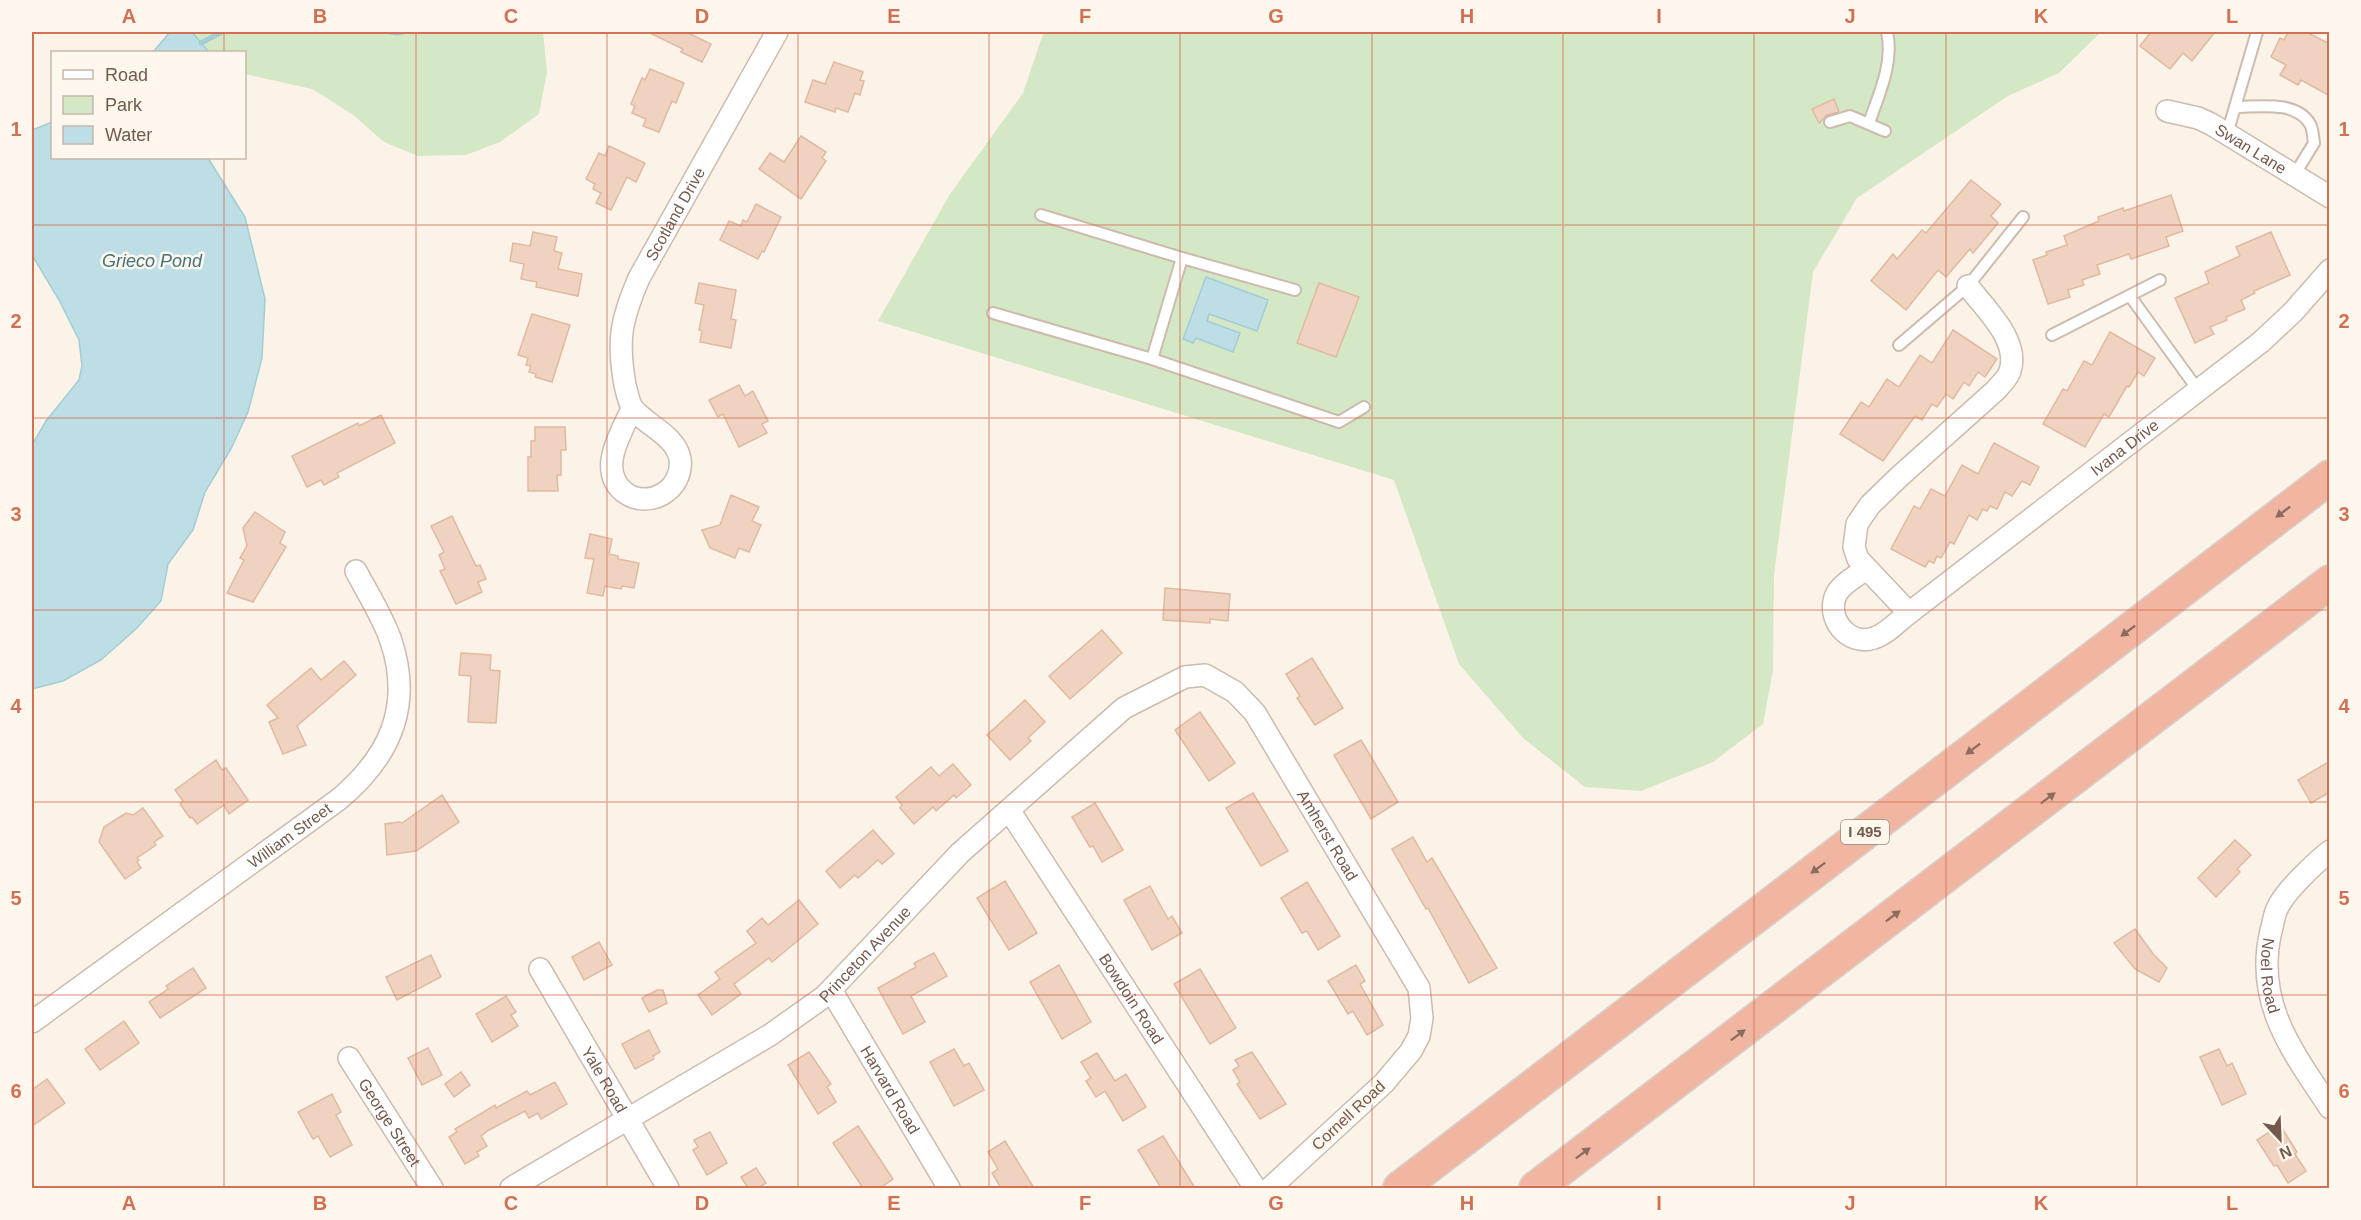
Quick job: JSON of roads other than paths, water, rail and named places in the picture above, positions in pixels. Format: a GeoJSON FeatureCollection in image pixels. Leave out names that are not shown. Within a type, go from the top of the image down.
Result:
{"type":"FeatureCollection","features":[{"type":"Feature","properties":{"kind":"highway","name":"I 495"},"geometry":{"type":"LineString","coordinates":[[1400,1188],[2330,477]]}},
{"type":"Feature","properties":{"kind":"highway"},"geometry":{"type":"LineString","coordinates":[[1536,1188],[2330,582]]}},
{"type":"Feature","properties":{"kind":"street","name":"Scotland Drive"},"geometry":{"type":"LineString","coordinates":[[632,409],[619,344],[629,300],[639,278],[777,32]]}},
{"type":"Feature","properties":{"kind":"street","name":"Swan Lane"},"geometry":{"type":"LineString","coordinates":[[2167,111],[2198,118],[2330,196]]}},
{"type":"Feature","properties":{"kind":"street","name":"Ivana Drive"},"geometry":{"type":"LineString","coordinates":[[1866,569],[1836,595],[1834,615],[1843,632],[1861,640],[1875,638],[1909,613],[2261,342],[2293,312],[2330,270]]}},
{"type":"Feature","properties":{"kind":"street"},"geometry":{"type":"LineString","coordinates":[[1909,613],[1858,559],[1854,547],[1854,535],[1863,514],[1900,476],[1996,390],[2009,374],[2012,360],[2011,349],[1997,324],[1968,286]]}},
{"type":"Feature","properties":{"kind":"street","name":"William Street"},"geometry":{"type":"LineString","coordinates":[[32,1022],[338,800],[358,783],[374,764],[392,729],[399,687],[397,664],[391,641],[356,571]]}},
{"type":"Feature","properties":{"kind":"street","name":"Amherst Road"},"geometry":{"type":"LineString","coordinates":[[1185,677],[1205,675],[1234,692],[1255,713],[1419,988],[1423,1010],[1419,1036]]}},
{"type":"Feature","properties":{"kind":"street","name":"Princeton Avenue"},"geometry":{"type":"LineString","coordinates":[[510,1188],[770,1035],[831,990],[960,853],[1124,708],[1185,677]]}},
{"type":"Feature","properties":{"kind":"street","name":"Bowdoin Road"},"geometry":{"type":"LineString","coordinates":[[1009,810],[1255,1188]]}},
{"type":"Feature","properties":{"kind":"street","name":"Noel Road"},"geometry":{"type":"LineString","coordinates":[[2330,851],[2309,868],[2277,908],[2268,945],[2266,980],[2276,1020],[2303,1068],[2330,1108]]}},
{"type":"Feature","properties":{"kind":"street","name":"Yale Road"},"geometry":{"type":"LineString","coordinates":[[540,969],[668,1188]]}},
{"type":"Feature","properties":{"kind":"street","name":"Harvard Road"},"geometry":{"type":"LineString","coordinates":[[831,990],[949,1188]]}},
{"type":"Feature","properties":{"kind":"street","name":"Cornell Road"},"geometry":{"type":"LineString","coordinates":[[1270,1188],[1383,1083],[1400,1065],[1419,1036]]}},
{"type":"Feature","properties":{"kind":"street","name":"George Street"},"geometry":{"type":"LineString","coordinates":[[349,1058],[432,1188]]}},
{"type":"Feature","properties":{"kind":"lane"},"geometry":{"type":"LineString","coordinates":[[1869,123],[1890,52],[1887,32]]}},
{"type":"Feature","properties":{"kind":"lane"},"geometry":{"type":"LineString","coordinates":[[2227,134],[2257,32]]}},
{"type":"Feature","properties":{"kind":"lane"},"geometry":{"type":"LineString","coordinates":[[2235,106],[2285,107],[2300,114],[2311,125],[2314,143],[2295,174]]}},
{"type":"Feature","properties":{"kind":"lane"},"geometry":{"type":"LineString","coordinates":[[1830,122],[1850,116],[1885,130]]}},
{"type":"Feature","properties":{"kind":"lane"},"geometry":{"type":"LineString","coordinates":[[1041,215],[1295,290]]}},
{"type":"Feature","properties":{"kind":"lane"},"geometry":{"type":"LineString","coordinates":[[1899,345],[1968,286],[2023,217]]}},
{"type":"Feature","properties":{"kind":"lane"},"geometry":{"type":"LineString","coordinates":[[1152,359],[1182,258]]}},
{"type":"Feature","properties":{"kind":"lane"},"geometry":{"type":"LineString","coordinates":[[2052,335],[2160,280]]}},
{"type":"Feature","properties":{"kind":"lane"},"geometry":{"type":"LineString","coordinates":[[2130,296],[2198,390]]}},
{"type":"Feature","properties":{"kind":"lane"},"geometry":{"type":"LineString","coordinates":[[993,313],[1152,359],[1339,422],[1364,407]]}},
{"type":"Feature","properties":{"kind":"water"},"geometry":{"type":"Polygon","coordinates":[[[170,32],[192,32],[208,51],[154,51],[170,32]]]}},
{"type":"Feature","properties":{"kind":"water","name":"Grieco Pond"},"geometry":{"type":"Polygon","coordinates":[[[51,122],[51,159],[209,159],[245,217],[265,299],[262,358],[248,412],[231,449],[205,492],[193,530],[168,564],[161,601],[137,628],[101,660],[63,681],[32,689],[32,445],[46,421],[79,380],[82,366],[79,340],[59,300],[32,255],[32,130],[51,122]]]}},
{"type":"Feature","properties":{"kind":"water"},"geometry":{"type":"Polygon","coordinates":[[[1206,277],[1268,300],[1257,331],[1209,314],[1207,321],[1240,333],[1233,352],[1196,338],[1193,343],[1183,339],[1206,277]]]}},
{"type":"Feature","properties":{"kind":"waterway"},"geometry":{"type":"LineString","coordinates":[[201,43],[222,32]]}},
{"type":"Feature","properties":{"kind":"waterway"},"geometry":{"type":"LineString","coordinates":[[390,32],[403,32]]}}]}
